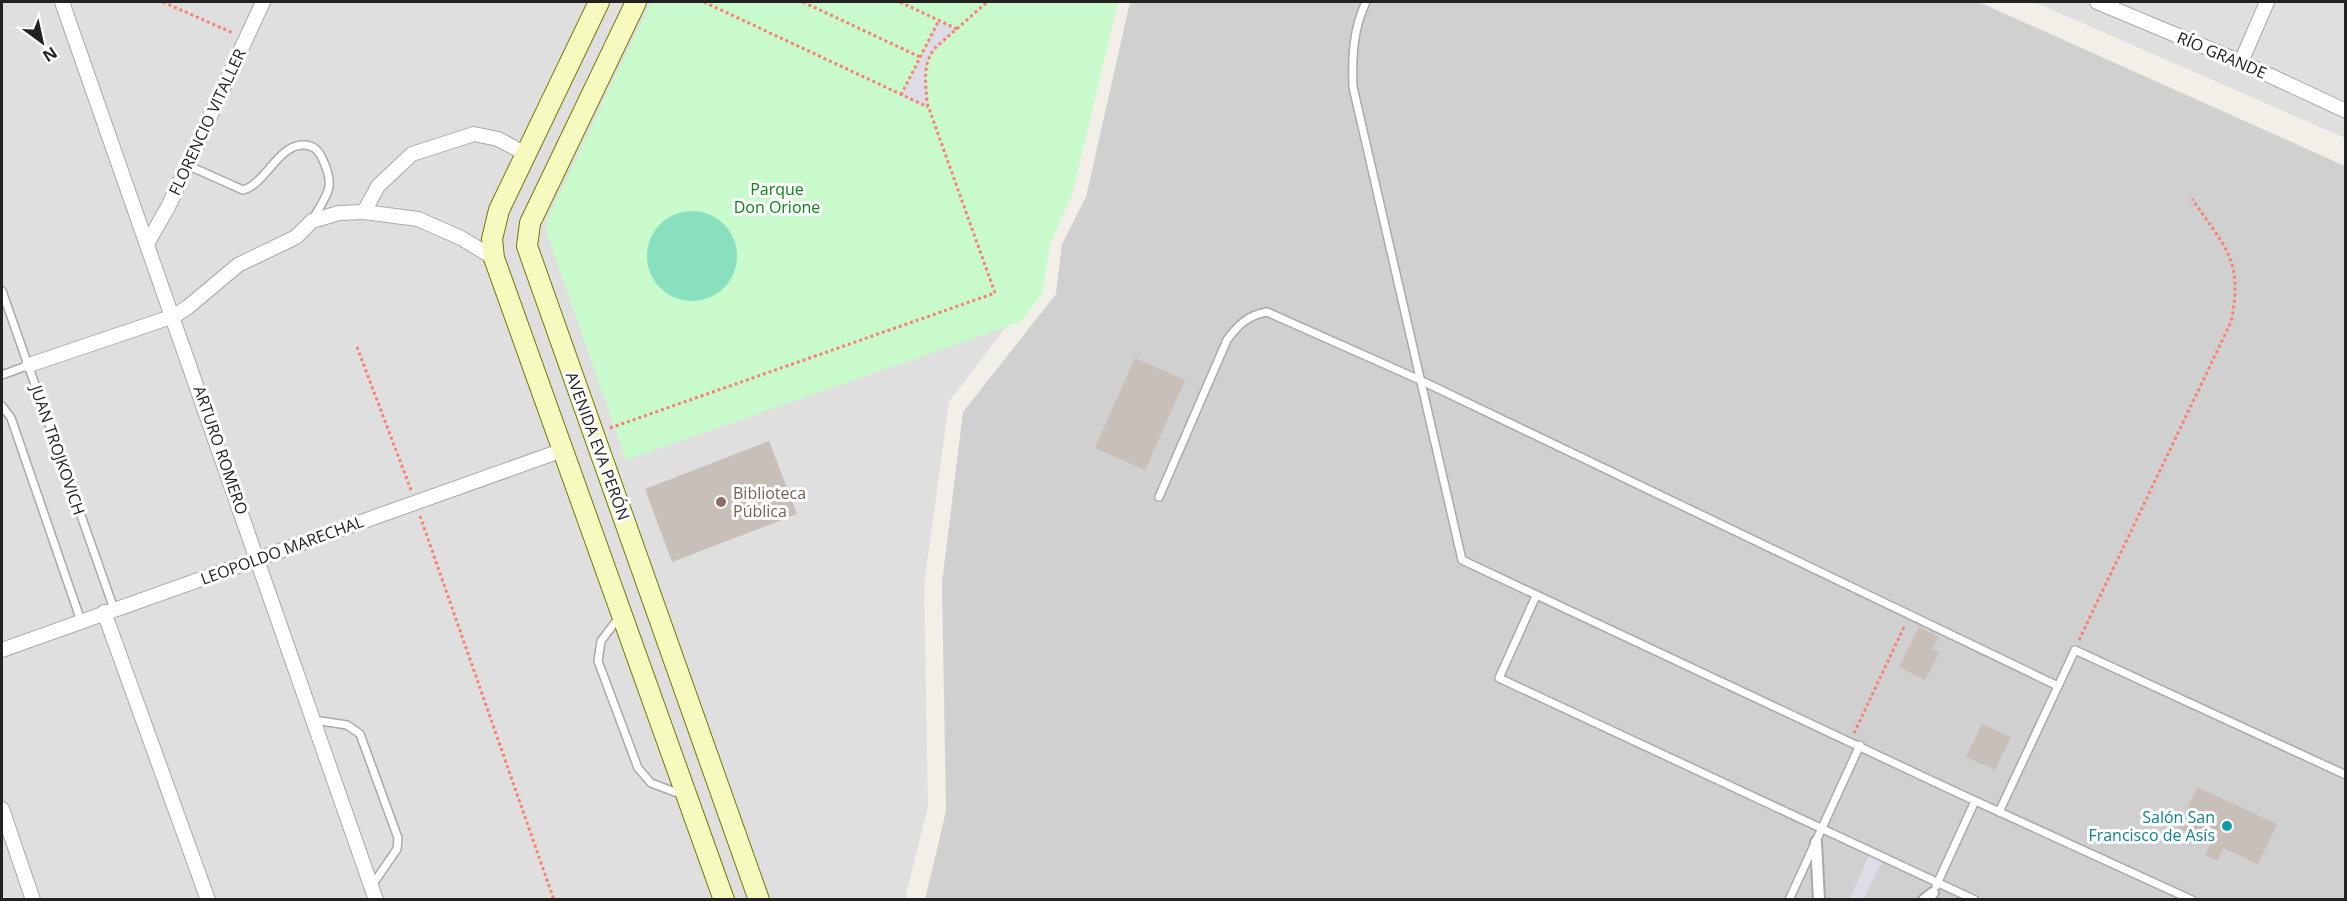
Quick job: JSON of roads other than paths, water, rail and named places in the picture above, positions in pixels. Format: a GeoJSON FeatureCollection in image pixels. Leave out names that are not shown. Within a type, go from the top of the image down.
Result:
{"type":"FeatureCollection","features":[{"type":"Feature","properties":{"kind":"main road","name":"AVENIDA EVA PERÓN"},"geometry":{"type":"LineString","coordinates":[[599,2],[525,154],[494,226],[494,258],[724,900]]}},
{"type":"Feature","properties":{"kind":"main road","name":"AVENIDA EVA PERÓN"},"geometry":{"type":"LineString","coordinates":[[636,2],[527,235],[527,246],[759,900]]}},
{"type":"Feature","properties":{"kind":"main road"},"geometry":{"type":"LineString","coordinates":[[520,330],[552,317]]}},
{"type":"Feature","properties":{"kind":"main road"},"geometry":{"type":"LineString","coordinates":[[622,615],[654,605]]}},
{"type":"Feature","properties":{"kind":"street","name":"ARTURO ROMERO"},"geometry":{"type":"LineString","coordinates":[[62,2],[174,316],[374,893]]}},
{"type":"Feature","properties":{"kind":"street","name":"FLORENCIO VITALLER"},"geometry":{"type":"LineString","coordinates":[[147,242],[168,207],[263,2]]}},
{"type":"Feature","properties":{"kind":"street","name":"RÍO GRANDE"},"geometry":{"type":"LineString","coordinates":[[2097,2],[2241,62],[2346,111]]}},
{"type":"Feature","properties":{"kind":"street"},"geometry":{"type":"LineString","coordinates":[[2241,62],[2267,2]]}},
{"type":"Feature","properties":{"kind":"street"},"geometry":{"type":"LineString","coordinates":[[364,212],[378,186],[412,154],[474,134],[498,139],[525,154]]}},
{"type":"Feature","properties":{"kind":"street"},"geometry":{"type":"LineString","coordinates":[[29,365],[174,316],[238,265],[296,237],[312,221],[339,213],[364,212],[418,219],[461,238],[494,258]]}},
{"type":"Feature","properties":{"kind":"street","name":"LEOPOLDO MARECHAL"},"geometry":{"type":"LineString","coordinates":[[2,650],[563,450]]}},
{"type":"Feature","properties":{"kind":"street","name":"JUAN TROJKOVICH"},"geometry":{"type":"LineString","coordinates":[[109,611],[208,900]]}},
{"type":"Feature","properties":{"kind":"street"},"geometry":{"type":"LineString","coordinates":[[2,809],[33,900]]}},
{"type":"Feature","properties":{"kind":"street"},"geometry":{"type":"LineString","coordinates":[[1816,842],[1819,900]]}},
{"type":"Feature","properties":{"kind":"lane"},"geometry":{"type":"LineString","coordinates":[[1366,2],[1360,15],[1352,55],[1353,87],[1461,560],[2192,900]]}},
{"type":"Feature","properties":{"kind":"lane"},"geometry":{"type":"LineString","coordinates":[[187,165],[243,190],[256,183],[284,153],[301,146],[310,146],[320,154],[330,176],[331,186],[312,221]]}},
{"type":"Feature","properties":{"kind":"lane","name":"JUAN TROJKOVICH"},"geometry":{"type":"LineString","coordinates":[[2,291],[29,365],[109,611]]}},
{"type":"Feature","properties":{"kind":"lane"},"geometry":{"type":"LineString","coordinates":[[1158,497],[1227,340],[1237,326],[1257,314],[1267,312],[1420,380],[2058,686]]}},
{"type":"Feature","properties":{"kind":"lane"},"geometry":{"type":"LineString","coordinates":[[2,375],[29,365]]}},
{"type":"Feature","properties":{"kind":"lane"},"geometry":{"type":"LineString","coordinates":[[2,406],[12,418],[81,621]]}},
{"type":"Feature","properties":{"kind":"lane"},"geometry":{"type":"LineString","coordinates":[[1536,596],[1499,678],[1975,900]]}},
{"type":"Feature","properties":{"kind":"lane"},"geometry":{"type":"LineString","coordinates":[[622,615],[602,641],[598,661],[644,776],[661,787],[687,796]]}},
{"type":"Feature","properties":{"kind":"lane"},"geometry":{"type":"LineString","coordinates":[[1999,812],[2074,650],[2346,775]]}},
{"type":"Feature","properties":{"kind":"lane"},"geometry":{"type":"LineString","coordinates":[[314,720],[347,724],[360,734],[398,838],[397,849],[374,893]]}},
{"type":"Feature","properties":{"kind":"lane"},"geometry":{"type":"LineString","coordinates":[[1790,900],[1860,745]]}},
{"type":"Feature","properties":{"kind":"lane"},"geometry":{"type":"LineString","coordinates":[[1928,897],[1975,801]]}},
{"type":"Feature","properties":{"kind":"place","name":"Biblioteca Pública"},"geometry":{"type":"Point","coordinates":[721,502]}},
{"type":"Feature","properties":{"kind":"place","name":"Salón San Francisco de Asís"},"geometry":{"type":"Point","coordinates":[2227,826]}},
{"type":"Feature","properties":{"kind":"park label","name":"Parque Don Orione"},"geometry":{"type":"Point","coordinates":[777,198]}}]}
